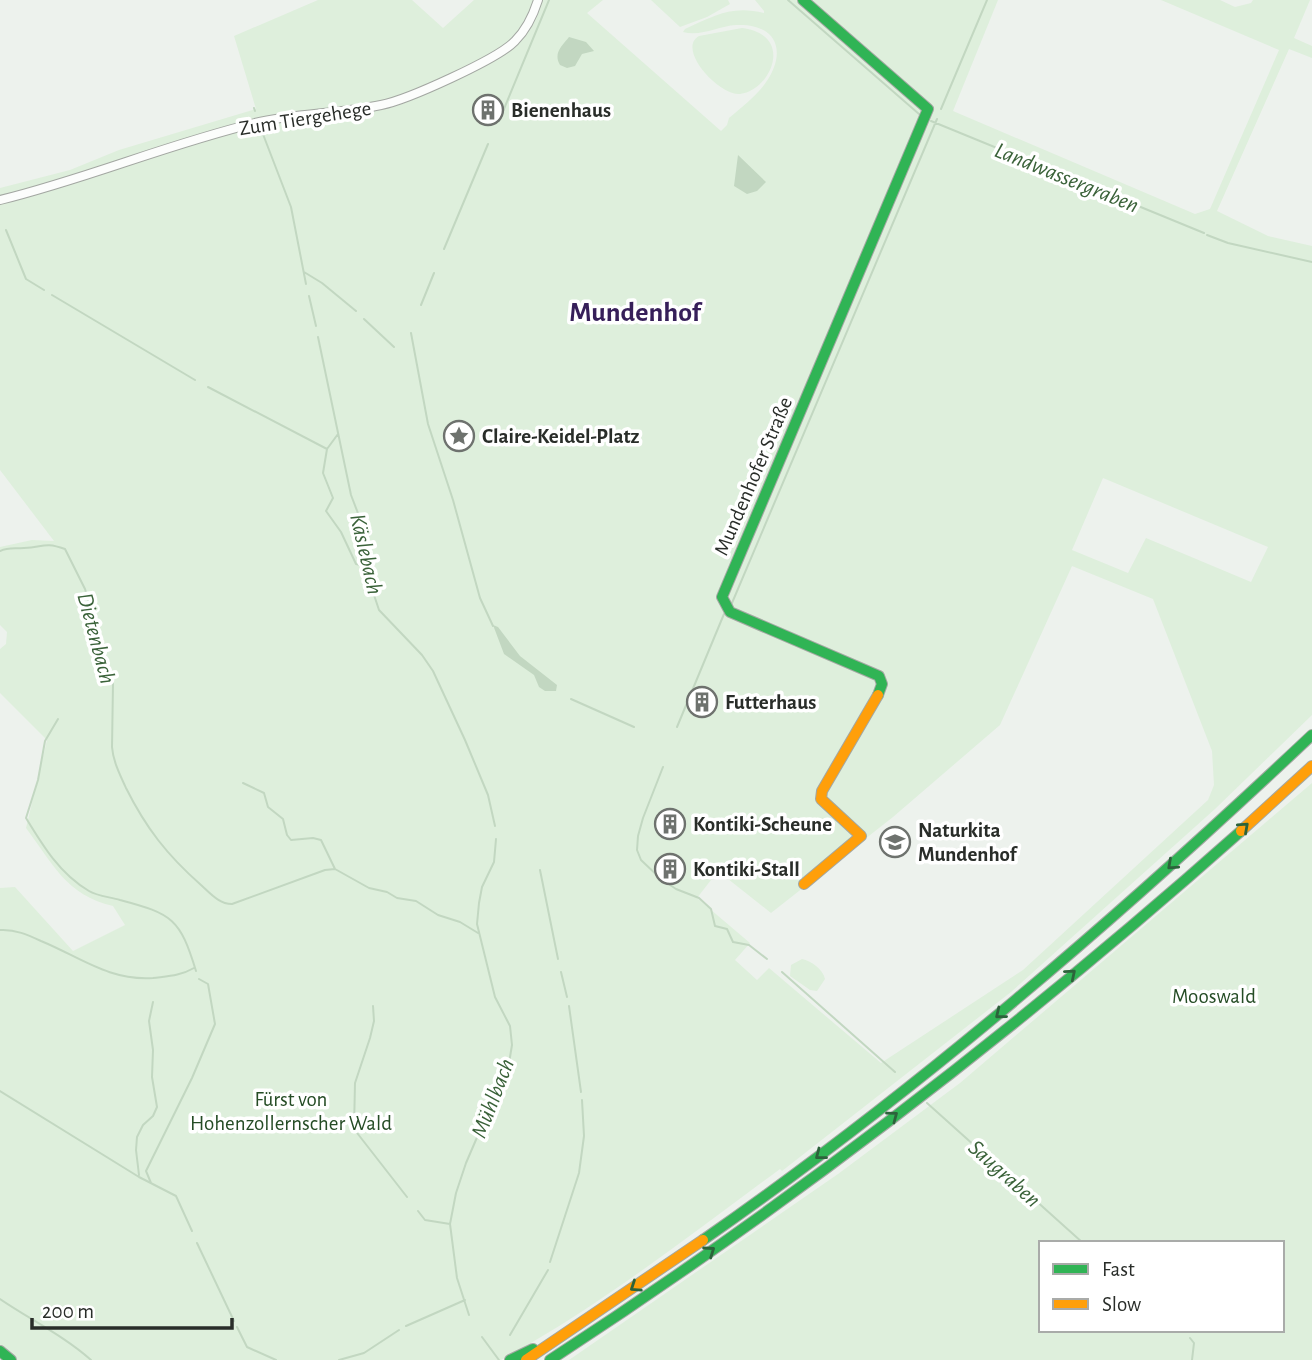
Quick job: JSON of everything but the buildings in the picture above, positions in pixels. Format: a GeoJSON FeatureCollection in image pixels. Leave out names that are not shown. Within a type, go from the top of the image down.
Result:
{"type":"FeatureCollection","features":[{"type":"Feature","properties":{"kind":"main road","name":"Mundenhofer Straße"},"geometry":{"type":"LineString","coordinates":[[803,0],[928,109],[722,597],[730,612],[879,676],[882,684],[822,791],[821,799],[861,836],[804,884]]}},
{"type":"Feature","properties":{"kind":"main road"},"geometry":{"type":"LineString","coordinates":[[526,1360],[684,1254],[798,1172],[1009,1007],[1126,906],[1312,736]]}},
{"type":"Feature","properties":{"kind":"main road"},"geometry":{"type":"LineString","coordinates":[[553,1359],[761,1215],[1021,1016],[1142,916],[1312,766]]}},
{"type":"Feature","properties":{"kind":"main road"},"geometry":{"type":"LineString","coordinates":[[510,1360],[566,1334]]}},
{"type":"Feature","properties":{"kind":"main road"},"geometry":{"type":"LineString","coordinates":[[0,1351],[11,1360]]}},
{"type":"Feature","properties":{"kind":"street","name":"Zum Tiergehege"},"geometry":{"type":"LineString","coordinates":[[0,200],[78,180],[125,161],[256,123],[363,109],[403,98],[502,52],[525,30],[538,0]]}},
{"type":"Feature","properties":{"kind":"green space","name":"Fürst von Hohenzollernscher Wald"},"geometry":{"type":"Polygon","coordinates":[[[318,0],[412,0],[443,28],[474,0],[603,0],[587,13],[721,131],[729,118],[764,85],[776,62],[775,42],[761,29],[750,26],[736,25],[696,33],[683,32],[685,29],[732,11],[764,13],[755,0],[998,0],[953,111],[1195,214],[1210,209],[1279,50],[1161,0],[1220,0],[1235,7],[1253,0],[1310,0],[1294,38],[1312,46],[1312,58],[1289,49],[1217,211],[1268,236],[1312,246],[1312,715],[1215,809],[1011,992],[782,1171],[780,1169],[609,1294],[501,1360],[17,1360],[0,1346],[0,888],[15,887],[73,951],[125,925],[113,906],[97,901],[72,886],[53,866],[26,828],[47,740],[0,693],[0,649],[6,644],[7,632],[0,625],[0,547],[32,540],[54,541],[0,470],[0,188],[70,170],[119,150],[256,109],[234,36],[318,0]],[[1103,478],[1072,550],[1128,573],[1146,538],[1251,582],[1268,547],[1103,478]],[[1072,566],[1000,725],[893,817],[771,913],[718,871],[697,898],[750,943],[735,960],[757,980],[769,968],[881,1063],[1023,970],[1208,800],[1214,785],[1212,751],[1153,599],[1072,566]]]}},
{"type":"Feature","properties":{"kind":"green space"},"geometry":{"type":"Polygon","coordinates":[[[651,0],[728,0],[730,4],[707,17],[680,27],[651,0]]]}},
{"type":"Feature","properties":{"kind":"green space"},"geometry":{"type":"Polygon","coordinates":[[[742,28],[759,33],[769,41],[773,51],[768,74],[751,91],[740,94],[722,88],[703,71],[696,61],[693,42],[699,36],[742,28]]]}},
{"type":"Feature","properties":{"kind":"green space","name":"Mooswald"},"geometry":{"type":"Polygon","coordinates":[[[1312,783],[1312,1360],[569,1360],[838,1174],[960,1083],[1312,783]]]}},
{"type":"Feature","properties":{"kind":"green space"},"geometry":{"type":"Polygon","coordinates":[[[802,959],[816,966],[824,975],[825,979],[817,991],[810,990],[790,976],[791,965],[802,959]]]}},
{"type":"Feature","properties":{"kind":"shaded area"},"geometry":{"type":"Polygon","coordinates":[[[569,37],[586,42],[594,51],[582,54],[575,66],[567,68],[560,65],[557,57],[569,37]]]}},
{"type":"Feature","properties":{"kind":"shaded area"},"geometry":{"type":"Polygon","coordinates":[[[738,155],[766,182],[757,191],[747,194],[734,186],[738,155]]]}},
{"type":"Feature","properties":{"kind":"shaded area"},"geometry":{"type":"Polygon","coordinates":[[[493,625],[498,627],[520,656],[557,685],[556,691],[545,691],[539,687],[534,675],[504,654],[493,625]]]}},
{"type":"Feature","properties":{"kind":"waterway"},"geometry":{"type":"LineString","coordinates":[[499,121],[549,0]]}},
{"type":"Feature","properties":{"kind":"waterway","name":"Landwassergraben"},"geometry":{"type":"LineString","coordinates":[[788,0],[919,114]]}},
{"type":"Feature","properties":{"kind":"waterway"},"geometry":{"type":"LineString","coordinates":[[941,109],[987,0]]}},
{"type":"Feature","properties":{"kind":"waterway"},"geometry":{"type":"LineString","coordinates":[[732,603],[937,119]]}},
{"type":"Feature","properties":{"kind":"waterway","name":"Landwassergraben"},"geometry":{"type":"LineString","coordinates":[[931,121],[1204,233]]}},
{"type":"Feature","properties":{"kind":"waterway","name":"Käslebach"},"geometry":{"type":"LineString","coordinates":[[261,129],[291,207],[306,284]]}},
{"type":"Feature","properties":{"kind":"waterway"},"geometry":{"type":"LineString","coordinates":[[444,249],[488,144]]}},
{"type":"Feature","properties":{"kind":"waterway"},"geometry":{"type":"LineString","coordinates":[[6,230],[26,279],[44,290]]}},
{"type":"Feature","properties":{"kind":"waterway","name":"Landwassergraben"},"geometry":{"type":"LineString","coordinates":[[1207,235],[1228,243],[1312,262]]}},
{"type":"Feature","properties":{"kind":"waterway"},"geometry":{"type":"LineString","coordinates":[[304,272],[356,311]]}},
{"type":"Feature","properties":{"kind":"waterway"},"geometry":{"type":"LineString","coordinates":[[421,305],[434,273]]}},
{"type":"Feature","properties":{"kind":"waterway"},"geometry":{"type":"LineString","coordinates":[[52,295],[195,380]]}},
{"type":"Feature","properties":{"kind":"waterway","name":"Käslebach"},"geometry":{"type":"LineString","coordinates":[[309,296],[316,326]]}},
{"type":"Feature","properties":{"kind":"waterway"},"geometry":{"type":"LineString","coordinates":[[364,319],[394,347]]}},
{"type":"Feature","properties":{"kind":"waterway"},"geometry":{"type":"LineString","coordinates":[[411,333],[428,424],[453,500],[480,598],[493,626]]}},
{"type":"Feature","properties":{"kind":"waterway","name":"Käslebach"},"geometry":{"type":"LineString","coordinates":[[318,337],[351,495],[364,529],[369,580],[379,610],[422,655],[433,671],[488,795],[495,826]]}},
{"type":"Feature","properties":{"kind":"waterway"},"geometry":{"type":"LineString","coordinates":[[208,387],[327,449]]}},
{"type":"Feature","properties":{"kind":"waterway","name":"Mühlbach"},"geometry":{"type":"LineString","coordinates":[[338,434],[327,449],[323,473],[333,498],[326,511],[341,532],[356,564],[368,567]]}},
{"type":"Feature","properties":{"kind":"waterway","name":"Dietenbach"},"geometry":{"type":"LineString","coordinates":[[0,551],[47,545],[65,549],[85,589],[113,684],[112,747],[119,773],[158,840],[215,898],[232,904],[325,870],[335,869],[369,888],[387,892],[397,898],[416,901],[438,915],[460,922],[478,933]]}},
{"type":"Feature","properties":{"kind":"waterway"},"geometry":{"type":"LineString","coordinates":[[677,727],[724,614]]}},
{"type":"Feature","properties":{"kind":"waterway"},"geometry":{"type":"LineString","coordinates":[[571,699],[634,727]]}},
{"type":"Feature","properties":{"kind":"waterway"},"geometry":{"type":"LineString","coordinates":[[58,719],[45,741],[38,780],[26,818],[53,859],[79,884],[96,894],[138,905],[172,921],[185,940],[196,971]]}},
{"type":"Feature","properties":{"kind":"waterway"},"geometry":{"type":"LineString","coordinates":[[663,767],[638,836],[637,850],[641,860],[676,889],[699,898],[711,909],[715,926],[727,929],[733,942],[749,945],[767,959]]}},
{"type":"Feature","properties":{"kind":"waterway"},"geometry":{"type":"LineString","coordinates":[[243,783],[264,793],[268,807],[283,819],[291,840],[321,840],[335,869]]}},
{"type":"Feature","properties":{"kind":"waterway","name":"Mühlbach"},"geometry":{"type":"LineString","coordinates":[[469,1315],[457,1278],[450,1224],[466,1163],[509,1063],[512,1045],[510,1026],[495,997],[477,924],[482,887],[494,862],[496,839]]}},
{"type":"Feature","properties":{"kind":"waterway"},"geometry":{"type":"LineString","coordinates":[[540,870],[558,959]]}},
{"type":"Feature","properties":{"kind":"waterway"},"geometry":{"type":"LineString","coordinates":[[0,930],[26,935],[95,967],[122,976],[153,978],[179,974],[194,968]]}},
{"type":"Feature","properties":{"kind":"waterway"},"geometry":{"type":"LineString","coordinates":[[561,972],[567,997]]}},
{"type":"Feature","properties":{"kind":"waterway","name":"Saugraben"},"geometry":{"type":"LineString","coordinates":[[782,972],[895,1072]]}},
{"type":"Feature","properties":{"kind":"waterway"},"geometry":{"type":"LineString","coordinates":[[151,1183],[146,1171],[192,1078],[215,1024],[208,984],[199,979]]}},
{"type":"Feature","properties":{"kind":"waterway"},"geometry":{"type":"LineString","coordinates":[[139,1175],[137,1137],[157,1107],[152,1077],[153,1050],[149,1021],[153,1002]]}},
{"type":"Feature","properties":{"kind":"waterway"},"geometry":{"type":"LineString","coordinates":[[373,1006],[374,1021],[355,1083],[354,1129],[407,1197]]}},
{"type":"Feature","properties":{"kind":"waterway"},"geometry":{"type":"LineString","coordinates":[[569,1006],[581,1092]]}},
{"type":"Feature","properties":{"kind":"waterway"},"geometry":{"type":"LineString","coordinates":[[0,1091],[139,1177],[176,1196],[192,1231]]}},
{"type":"Feature","properties":{"kind":"waterway"},"geometry":{"type":"LineString","coordinates":[[550,1262],[579,1173],[584,1136],[582,1100]]}},
{"type":"Feature","properties":{"kind":"waterway","name":"Saugraben"},"geometry":{"type":"LineString","coordinates":[[927,1103],[1081,1241]]}},
{"type":"Feature","properties":{"kind":"waterway"},"geometry":{"type":"LineString","coordinates":[[418,1211],[425,1220],[450,1224]]}},
{"type":"Feature","properties":{"kind":"waterway"},"geometry":{"type":"LineString","coordinates":[[197,1243],[234,1321]]}},
{"type":"Feature","properties":{"kind":"waterway"},"geometry":{"type":"LineString","coordinates":[[510,1335],[548,1270]]}},
{"type":"Feature","properties":{"kind":"waterway"},"geometry":{"type":"LineString","coordinates":[[0,1299],[59,1336],[91,1360]]}},
{"type":"Feature","properties":{"kind":"waterway"},"geometry":{"type":"LineString","coordinates":[[406,1326],[465,1300]]}},
{"type":"Feature","properties":{"kind":"waterway"},"geometry":{"type":"LineString","coordinates":[[237,1327],[247,1347],[276,1360]]}},
{"type":"Feature","properties":{"kind":"waterway"},"geometry":{"type":"LineString","coordinates":[[339,1360],[364,1353],[399,1330]]}},
{"type":"Feature","properties":{"kind":"waterway","name":"Mühlbach"},"geometry":{"type":"LineString","coordinates":[[482,1337],[499,1360]]}},
{"type":"Feature","properties":{"kind":"waterway","name":"Saugraben"},"geometry":{"type":"LineString","coordinates":[[1190,1338],[1194,1343],[1192,1360]]}},
{"type":"Feature","properties":{"kind":"traffic: fast"},"geometry":{"type":"LineString","coordinates":[[803,0],[928,109],[722,597],[730,612],[879,676],[882,684],[878,695]]}},
{"type":"Feature","properties":{"kind":"traffic: fast"},"geometry":{"type":"LineString","coordinates":[[703,1240],[863,1123],[1017,999],[1166,869],[1312,735]]}},
{"type":"Feature","properties":{"kind":"traffic: fast"},"geometry":{"type":"LineString","coordinates":[[550,1360],[730,1238],[906,1108],[1076,972],[1241,831]]}},
{"type":"Feature","properties":{"kind":"traffic: fast"},"geometry":{"type":"LineString","coordinates":[[510,1360],[533,1349]]}},
{"type":"Feature","properties":{"kind":"traffic: fast"},"geometry":{"type":"LineString","coordinates":[[0,1351],[11,1360]]}},
{"type":"Feature","properties":{"kind":"traffic: slow"},"geometry":{"type":"LineString","coordinates":[[804,884],[861,836],[821,799],[822,791],[878,695]]}},
{"type":"Feature","properties":{"kind":"traffic: slow"},"geometry":{"type":"LineString","coordinates":[[1241,831],[1312,766]]}},
{"type":"Feature","properties":{"kind":"traffic: slow"},"geometry":{"type":"LineString","coordinates":[[526,1360],[703,1240]]}},
{"type":"Feature","properties":{"kind":"place","name":"Bienenhaus"},"geometry":{"type":"Point","coordinates":[488,110]}},
{"type":"Feature","properties":{"kind":"place","name":"Claire-Keidel-Platz"},"geometry":{"type":"Point","coordinates":[459,436]}},
{"type":"Feature","properties":{"kind":"place","name":"Futterhaus"},"geometry":{"type":"Point","coordinates":[702,702]}},
{"type":"Feature","properties":{"kind":"place","name":"Kontiki-Scheune"},"geometry":{"type":"Point","coordinates":[670,824]}},
{"type":"Feature","properties":{"kind":"place","name":"Naturkita Mundenhof"},"geometry":{"type":"Point","coordinates":[895,842]}},
{"type":"Feature","properties":{"kind":"place","name":"Kontiki-Stall"},"geometry":{"type":"Point","coordinates":[670,869]}},
{"type":"Feature","properties":{"kind":"district","name":"Mundenhof"},"geometry":{"type":"Point","coordinates":[635,311]}}]}
